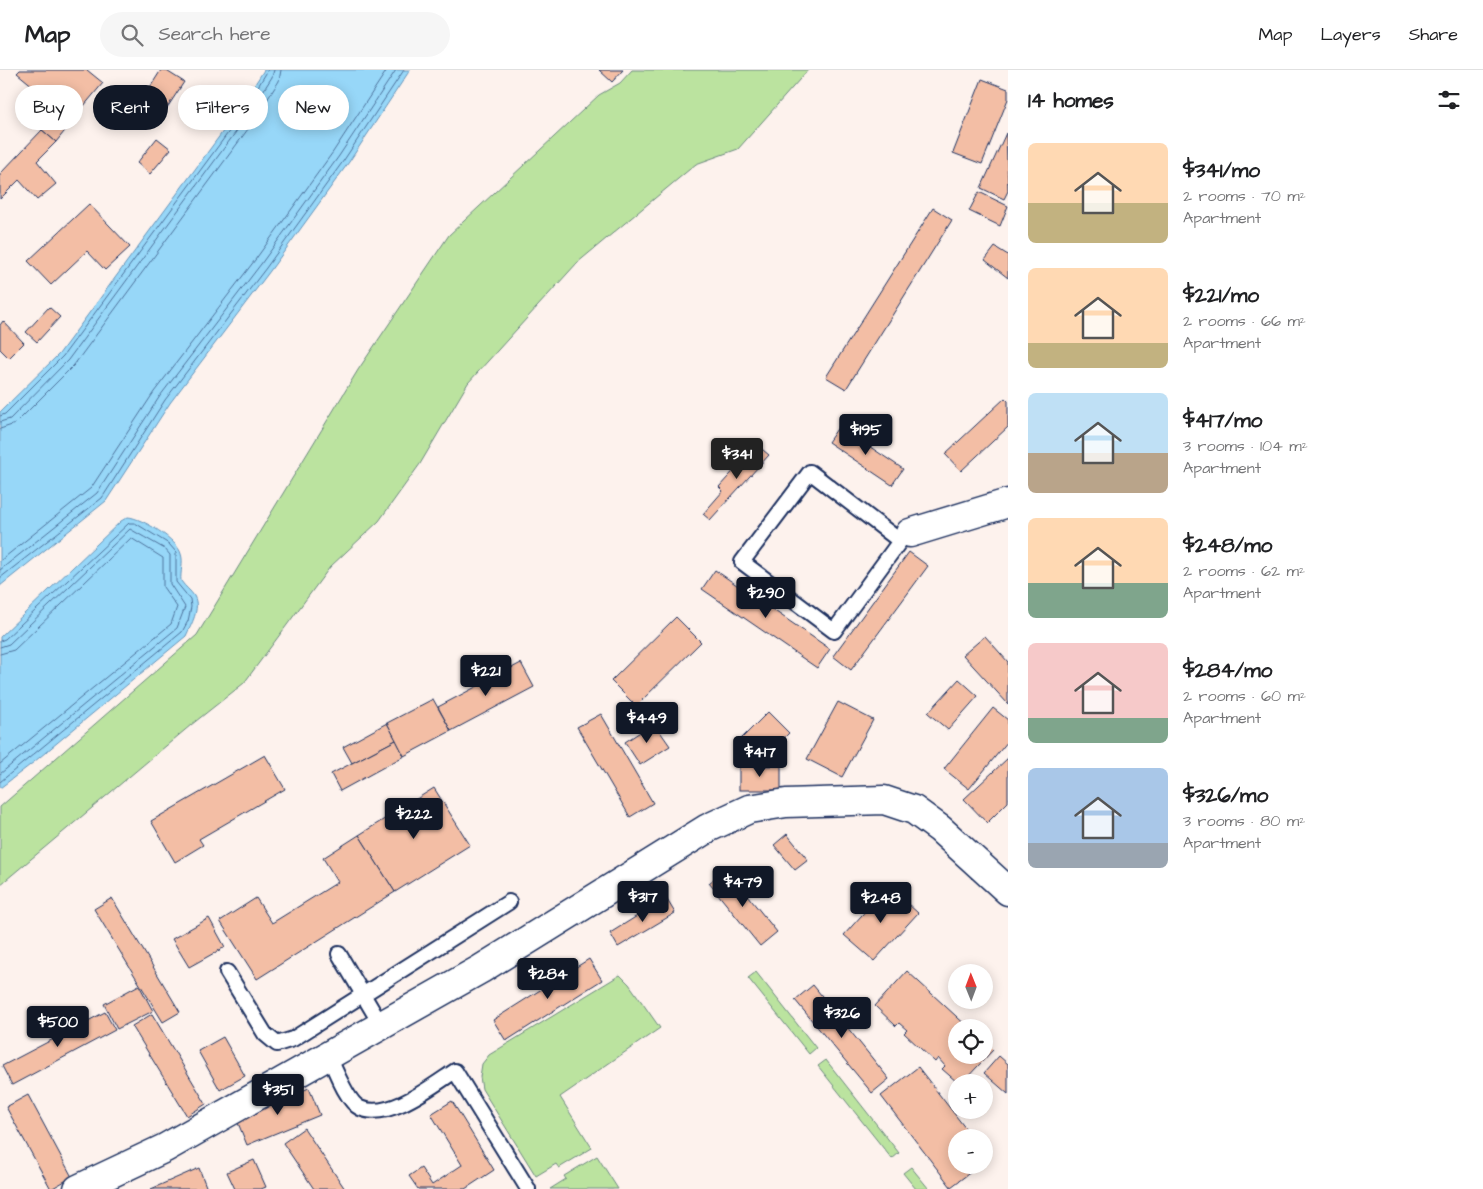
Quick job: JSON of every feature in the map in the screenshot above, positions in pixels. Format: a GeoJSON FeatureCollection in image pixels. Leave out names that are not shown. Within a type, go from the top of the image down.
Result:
{"type":"FeatureCollection","features":[{"type":"Feature","properties":{"kind":"street"},"geometry":{"type":"LineString","coordinates":[[905,537],[1008,504]]}},
{"type":"Feature","properties":{"kind":"street"},"geometry":{"type":"LineString","coordinates":[[78,1189],[166,1148],[328,1054],[481,969],[708,828],[749,809],[786,803],[884,800],[914,810],[940,830],[1008,892]]}},
{"type":"Feature","properties":{"kind":"lane"},"geometry":{"type":"LineString","coordinates":[[810,472],[905,537],[834,631],[742,562],[810,472]]}},
{"type":"Feature","properties":{"kind":"lane"},"geometry":{"type":"LineString","coordinates":[[227,972],[265,1034],[277,1044],[293,1038],[509,902]]}},
{"type":"Feature","properties":{"kind":"lane"},"geometry":{"type":"LineString","coordinates":[[339,954],[364,993],[381,1025]]}},
{"type":"Feature","properties":{"kind":"lane"},"geometry":{"type":"LineString","coordinates":[[328,1054],[348,1096],[359,1107],[375,1111],[407,1102],[455,1072],[528,1189]]}},
{"type":"Feature","properties":{"kind":"green space"},"geometry":{"type":"Polygon","coordinates":[[[632,70],[808,70],[738,149],[696,164],[577,263],[468,383],[420,464],[379,521],[330,567],[244,683],[0,885],[0,807],[197,635],[358,370],[449,235],[599,95],[620,83],[632,70]]]}},
{"type":"Feature","properties":{"kind":"green space"},"geometry":{"type":"Polygon","coordinates":[[[756,972],[816,1048],[809,1054],[748,978],[756,972]]]}},
{"type":"Feature","properties":{"kind":"green space"},"geometry":{"type":"Polygon","coordinates":[[[620,975],[629,984],[660,1028],[560,1097],[592,1148],[559,1168],[556,1164],[536,1176],[482,1089],[480,1077],[482,1064],[489,1055],[620,975]]]}},
{"type":"Feature","properties":{"kind":"green space"},"geometry":{"type":"Polygon","coordinates":[[[826,1060],[899,1153],[892,1159],[818,1066],[826,1060]]]}},
{"type":"Feature","properties":{"kind":"green space"},"geometry":{"type":"Polygon","coordinates":[[[597,1156],[618,1189],[550,1189],[566,1179],[564,1176],[597,1156]]]}},
{"type":"Feature","properties":{"kind":"green space"},"geometry":{"type":"Polygon","coordinates":[[[911,1167],[929,1189],[916,1189],[903,1173],[911,1167]]]}},
{"type":"Feature","properties":{"kind":"water"},"geometry":{"type":"Polygon","coordinates":[[[264,70],[410,70],[349,162],[270,271],[170,403],[106,501],[0,586],[0,412],[59,354],[224,130],[268,130],[268,85],[254,85],[264,70]]]}},
{"type":"Feature","properties":{"kind":"water"},"geometry":{"type":"Polygon","coordinates":[[[128,517],[142,521],[167,536],[181,554],[181,581],[196,601],[196,611],[186,636],[0,788],[0,637],[121,521],[128,517]]]}},
{"type":"Feature","properties":{"kind":"building"},"geometry":{"type":"Polygon","coordinates":[[[20,70],[87,70],[103,83],[101,85],[93,85],[93,95],[83,107],[83,85],[32,85],[17,73],[20,70]]]}},
{"type":"Feature","properties":{"kind":"building"},"geometry":{"type":"Polygon","coordinates":[[[161,70],[165,70],[184,82],[182,85],[178,85],[178,91],[168,106],[168,85],[152,85],[161,70]]]}},
{"type":"Feature","properties":{"kind":"building"},"geometry":{"type":"Polygon","coordinates":[[[599,70],[623,70],[612,82],[599,70]]]}},
{"type":"Feature","properties":{"kind":"building"},"geometry":{"type":"Polygon","coordinates":[[[982,79],[1008,89],[1008,99],[982,164],[953,153],[982,79]]]}},
{"type":"Feature","properties":{"kind":"building"},"geometry":{"type":"Polygon","coordinates":[[[42,130],[66,130],[56,142],[42,130]]]}},
{"type":"Feature","properties":{"kind":"building"},"geometry":{"type":"Polygon","coordinates":[[[42,130],[56,142],[37,161],[56,184],[37,200],[19,180],[0,199],[0,174],[42,130]]]}},
{"type":"Feature","properties":{"kind":"building"},"geometry":{"type":"Polygon","coordinates":[[[1006,133],[1008,191],[1004,199],[981,188],[1006,133]]]}},
{"type":"Feature","properties":{"kind":"building"},"geometry":{"type":"Polygon","coordinates":[[[157,138],[171,149],[150,174],[137,163],[157,138]]]}},
{"type":"Feature","properties":{"kind":"building"},"geometry":{"type":"Polygon","coordinates":[[[979,192],[1008,206],[1000,226],[969,211],[979,192]]]}},
{"type":"Feature","properties":{"kind":"building"},"geometry":{"type":"Polygon","coordinates":[[[89,204],[130,247],[105,270],[87,251],[51,285],[28,261],[89,204]]]}},
{"type":"Feature","properties":{"kind":"building"},"geometry":{"type":"Polygon","coordinates":[[[933,208],[952,220],[846,389],[826,377],[933,208]]]}},
{"type":"Feature","properties":{"kind":"building"},"geometry":{"type":"Polygon","coordinates":[[[995,247],[1008,255],[1008,278],[985,260],[995,247]]]}},
{"type":"Feature","properties":{"kind":"building"},"geometry":{"type":"Polygon","coordinates":[[[49,307],[60,317],[37,342],[26,332],[49,307]]]}},
{"type":"Feature","properties":{"kind":"building"},"geometry":{"type":"Polygon","coordinates":[[[3,321],[24,343],[9,358],[0,349],[0,325],[3,321]]]}},
{"type":"Feature","properties":{"kind":"building"},"geometry":{"type":"Polygon","coordinates":[[[1005,398],[1008,401],[1008,427],[961,471],[945,454],[1005,398]]]}},
{"type":"Feature","properties":{"kind":"building"},"geometry":{"type":"Polygon","coordinates":[[[839,426],[903,469],[892,485],[828,442],[839,426]]]}},
{"type":"Feature","properties":{"kind":"building"},"geometry":{"type":"Polygon","coordinates":[[[757,445],[769,455],[710,520],[703,514],[723,491],[719,487],[757,445]]]}},
{"type":"Feature","properties":{"kind":"building"},"geometry":{"type":"Polygon","coordinates":[[[909,552],[928,566],[851,670],[833,656],[909,552]]]}},
{"type":"Feature","properties":{"kind":"building"},"geometry":{"type":"Polygon","coordinates":[[[715,570],[830,649],[817,668],[702,589],[715,570]]]}},
{"type":"Feature","properties":{"kind":"building"},"geometry":{"type":"Polygon","coordinates":[[[676,617],[701,642],[636,706],[611,681],[676,617]]]}},
{"type":"Feature","properties":{"kind":"building"},"geometry":{"type":"Polygon","coordinates":[[[985,636],[1008,662],[1008,704],[963,655],[985,636]]]}},
{"type":"Feature","properties":{"kind":"building"},"geometry":{"type":"Polygon","coordinates":[[[521,663],[534,687],[451,731],[438,707],[521,663]]]}},
{"type":"Feature","properties":{"kind":"building"},"geometry":{"type":"Polygon","coordinates":[[[959,679],[978,696],[948,730],[928,713],[959,679]]]}},
{"type":"Feature","properties":{"kind":"building"},"geometry":{"type":"Polygon","coordinates":[[[433,699],[451,731],[404,756],[387,723],[433,699]]]}},
{"type":"Feature","properties":{"kind":"building"},"geometry":{"type":"Polygon","coordinates":[[[838,702],[873,720],[842,777],[807,759],[838,702]]]}},
{"type":"Feature","properties":{"kind":"building"},"geometry":{"type":"Polygon","coordinates":[[[993,708],[1008,720],[1008,741],[969,789],[944,769],[993,708]]]}},
{"type":"Feature","properties":{"kind":"building"},"geometry":{"type":"Polygon","coordinates":[[[768,712],[789,733],[781,741],[786,745],[774,757],[769,753],[762,760],[741,739],[768,712]]]}},
{"type":"Feature","properties":{"kind":"building"},"geometry":{"type":"Polygon","coordinates":[[[601,714],[653,803],[630,817],[577,727],[601,714]]]}},
{"type":"Feature","properties":{"kind":"building"},"geometry":{"type":"Polygon","coordinates":[[[387,723],[396,740],[352,763],[343,747],[387,723]]]}},
{"type":"Feature","properties":{"kind":"building"},"geometry":{"type":"Polygon","coordinates":[[[654,723],[670,746],[640,765],[625,742],[654,723]]]}},
{"type":"Feature","properties":{"kind":"building"},"geometry":{"type":"Polygon","coordinates":[[[396,740],[404,756],[340,791],[331,774],[396,740]]]}},
{"type":"Feature","properties":{"kind":"building"},"geometry":{"type":"Polygon","coordinates":[[[265,755],[285,789],[199,839],[203,845],[175,862],[151,821],[265,755]]]}},
{"type":"Feature","properties":{"kind":"building"},"geometry":{"type":"Polygon","coordinates":[[[1008,758],[1008,802],[987,823],[964,799],[1008,758]]]}},
{"type":"Feature","properties":{"kind":"building"},"geometry":{"type":"Polygon","coordinates":[[[739,766],[781,766],[781,790],[739,790],[739,766]]]}},
{"type":"Feature","properties":{"kind":"building"},"geometry":{"type":"Polygon","coordinates":[[[434,788],[470,845],[395,892],[359,835],[434,788]]]}},
{"type":"Feature","properties":{"kind":"building"},"geometry":{"type":"Polygon","coordinates":[[[787,834],[808,860],[795,870],[774,845],[787,834]]]}},
{"type":"Feature","properties":{"kind":"building"},"geometry":{"type":"Polygon","coordinates":[[[359,835],[395,892],[257,979],[220,921],[256,898],[272,923],[338,882],[323,858],[359,835]]]}},
{"type":"Feature","properties":{"kind":"building"},"geometry":{"type":"Polygon","coordinates":[[[726,869],[777,932],[760,946],[709,883],[726,869]]]}},
{"type":"Feature","properties":{"kind":"building"},"geometry":{"type":"Polygon","coordinates":[[[888,886],[918,913],[874,961],[844,935],[888,886]]]}},
{"type":"Feature","properties":{"kind":"building"},"geometry":{"type":"Polygon","coordinates":[[[112,898],[180,1012],[163,1022],[94,909],[112,898]]]}},
{"type":"Feature","properties":{"kind":"building"},"geometry":{"type":"Polygon","coordinates":[[[666,898],[675,913],[618,947],[610,933],[666,898]]]}},
{"type":"Feature","properties":{"kind":"building"},"geometry":{"type":"Polygon","coordinates":[[[209,918],[225,947],[189,967],[172,939],[209,918]]]}},
{"type":"Feature","properties":{"kind":"building"},"geometry":{"type":"Polygon","coordinates":[[[589,959],[602,980],[506,1041],[493,1020],[589,959]]]}},
{"type":"Feature","properties":{"kind":"building"},"geometry":{"type":"Polygon","coordinates":[[[907,971],[959,1019],[948,1019],[948,1064],[980,1064],[970,1074],[948,1074],[942,1069],[945,1066],[938,1058],[935,1062],[904,1033],[907,1030],[899,1023],[896,1026],[875,1006],[907,971]]]}},
{"type":"Feature","properties":{"kind":"building"},"geometry":{"type":"Polygon","coordinates":[[[139,985],[153,1011],[117,1029],[104,1004],[139,985]]]}},
{"type":"Feature","properties":{"kind":"building"},"geometry":{"type":"Polygon","coordinates":[[[813,985],[889,1079],[872,1093],[795,1000],[813,985]]]}},
{"type":"Feature","properties":{"kind":"building"},"geometry":{"type":"Polygon","coordinates":[[[105,1012],[115,1030],[12,1085],[2,1066],[105,1012]]]}},
{"type":"Feature","properties":{"kind":"building"},"geometry":{"type":"Polygon","coordinates":[[[152,1014],[206,1104],[187,1116],[132,1026],[152,1014]]]}},
{"type":"Feature","properties":{"kind":"building"},"geometry":{"type":"Polygon","coordinates":[[[223,1037],[245,1076],[220,1090],[198,1051],[223,1037]]]}},
{"type":"Feature","properties":{"kind":"building"},"geometry":{"type":"Polygon","coordinates":[[[999,1056],[1008,1064],[1008,1094],[993,1081],[993,1074],[984,1073],[999,1056]]]}},
{"type":"Feature","properties":{"kind":"building"},"geometry":{"type":"Polygon","coordinates":[[[918,1067],[948,1106],[948,1119],[958,1119],[966,1129],[948,1129],[948,1174],[968,1174],[951,1187],[881,1096],[918,1067]]]}},
{"type":"Feature","properties":{"kind":"building"},"geometry":{"type":"Polygon","coordinates":[[[309,1088],[320,1115],[247,1145],[236,1118],[309,1088]]]}},
{"type":"Feature","properties":{"kind":"building"},"geometry":{"type":"Polygon","coordinates":[[[28,1095],[72,1177],[51,1189],[6,1107],[28,1095]]]}},
{"type":"Feature","properties":{"kind":"building"},"geometry":{"type":"Polygon","coordinates":[[[452,1101],[494,1170],[465,1189],[418,1189],[409,1176],[421,1168],[432,1185],[462,1165],[431,1114],[452,1101]]]}},
{"type":"Feature","properties":{"kind":"building"},"geometry":{"type":"Polygon","coordinates":[[[304,1128],[345,1189],[314,1189],[283,1143],[304,1128]]]}},
{"type":"Feature","properties":{"kind":"building"},"geometry":{"type":"Polygon","coordinates":[[[254,1160],[266,1187],[261,1189],[235,1189],[227,1172],[254,1160]]]}},
{"type":"Feature","properties":{"kind":"building"},"geometry":{"type":"Polygon","coordinates":[[[199,1168],[207,1189],[151,1189],[199,1168]]]}}]}
